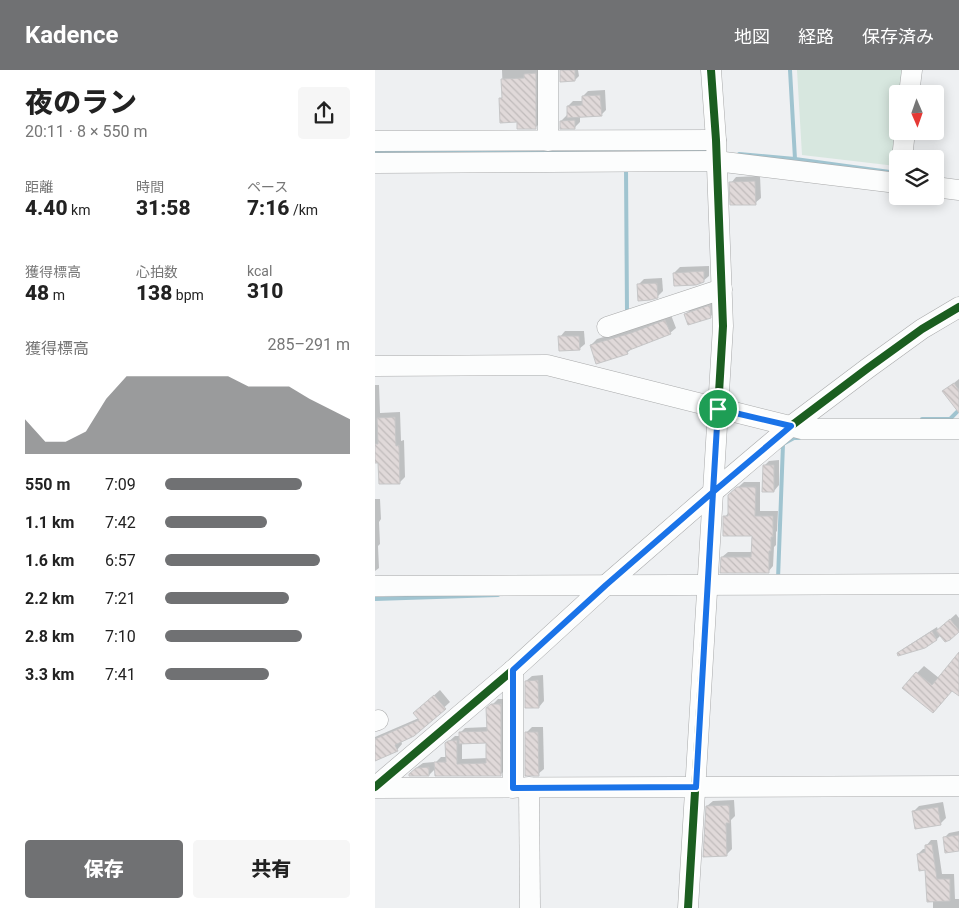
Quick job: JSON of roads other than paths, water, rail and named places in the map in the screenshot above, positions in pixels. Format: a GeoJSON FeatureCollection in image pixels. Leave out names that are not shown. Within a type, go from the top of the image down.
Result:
{"type":"FeatureCollection","features":[{"type":"Feature","properties":{"kind":"street"},"geometry":{"type":"LineString","coordinates":[[548,70],[548,141]]}},
{"type":"Feature","properties":{"kind":"street"},"geometry":{"type":"LineString","coordinates":[[688,908],[723,326],[716,140],[711,70]]}},
{"type":"Feature","properties":{"kind":"street"},"geometry":{"type":"LineString","coordinates":[[910,85],[911,70]]}},
{"type":"Feature","properties":{"kind":"street"},"geometry":{"type":"LineString","coordinates":[[375,141],[716,140]]}},
{"type":"Feature","properties":{"kind":"street"},"geometry":{"type":"LineString","coordinates":[[375,163],[716,161],[889,182]]}},
{"type":"Feature","properties":{"kind":"street"},"geometry":{"type":"LineString","coordinates":[[944,188],[959,190]]}},
{"type":"Feature","properties":{"kind":"street"},"geometry":{"type":"LineString","coordinates":[[607,327],[722,289]]}},
{"type":"Feature","properties":{"kind":"street"},"geometry":{"type":"LineString","coordinates":[[375,788],[513,670],[606,585],[791,426],[922,329],[959,308]]}},
{"type":"Feature","properties":{"kind":"street"},"geometry":{"type":"LineString","coordinates":[[375,366],[547,366],[802,429],[959,429]]}},
{"type":"Feature","properties":{"kind":"street"},"geometry":{"type":"LineString","coordinates":[[375,586],[959,584]]}},
{"type":"Feature","properties":{"kind":"street"},"geometry":{"type":"LineString","coordinates":[[513,670],[530,908]]}},
{"type":"Feature","properties":{"kind":"street"},"geometry":{"type":"LineString","coordinates":[[375,788],[959,786]]}},
{"type":"Feature","properties":{"kind":"waterway"},"geometry":{"type":"LineString","coordinates":[[739,154],[795,159],[790,70]]}},
{"type":"Feature","properties":{"kind":"waterway"},"geometry":{"type":"LineString","coordinates":[[375,152],[710,151]]}},
{"type":"Feature","properties":{"kind":"waterway"},"geometry":{"type":"LineString","coordinates":[[795,159],[889,172]]}},
{"type":"Feature","properties":{"kind":"waterway"},"geometry":{"type":"LineString","coordinates":[[626,168],[627,313]]}},
{"type":"Feature","properties":{"kind":"waterway"},"geometry":{"type":"LineString","coordinates":[[922,419],[950,419],[959,410]]}},
{"type":"Feature","properties":{"kind":"waterway"},"geometry":{"type":"LineString","coordinates":[[778,579],[783,444],[794,438],[799,438]]}},
{"type":"Feature","properties":{"kind":"waterway"},"geometry":{"type":"LineString","coordinates":[[375,599],[498,595]]}}]}
